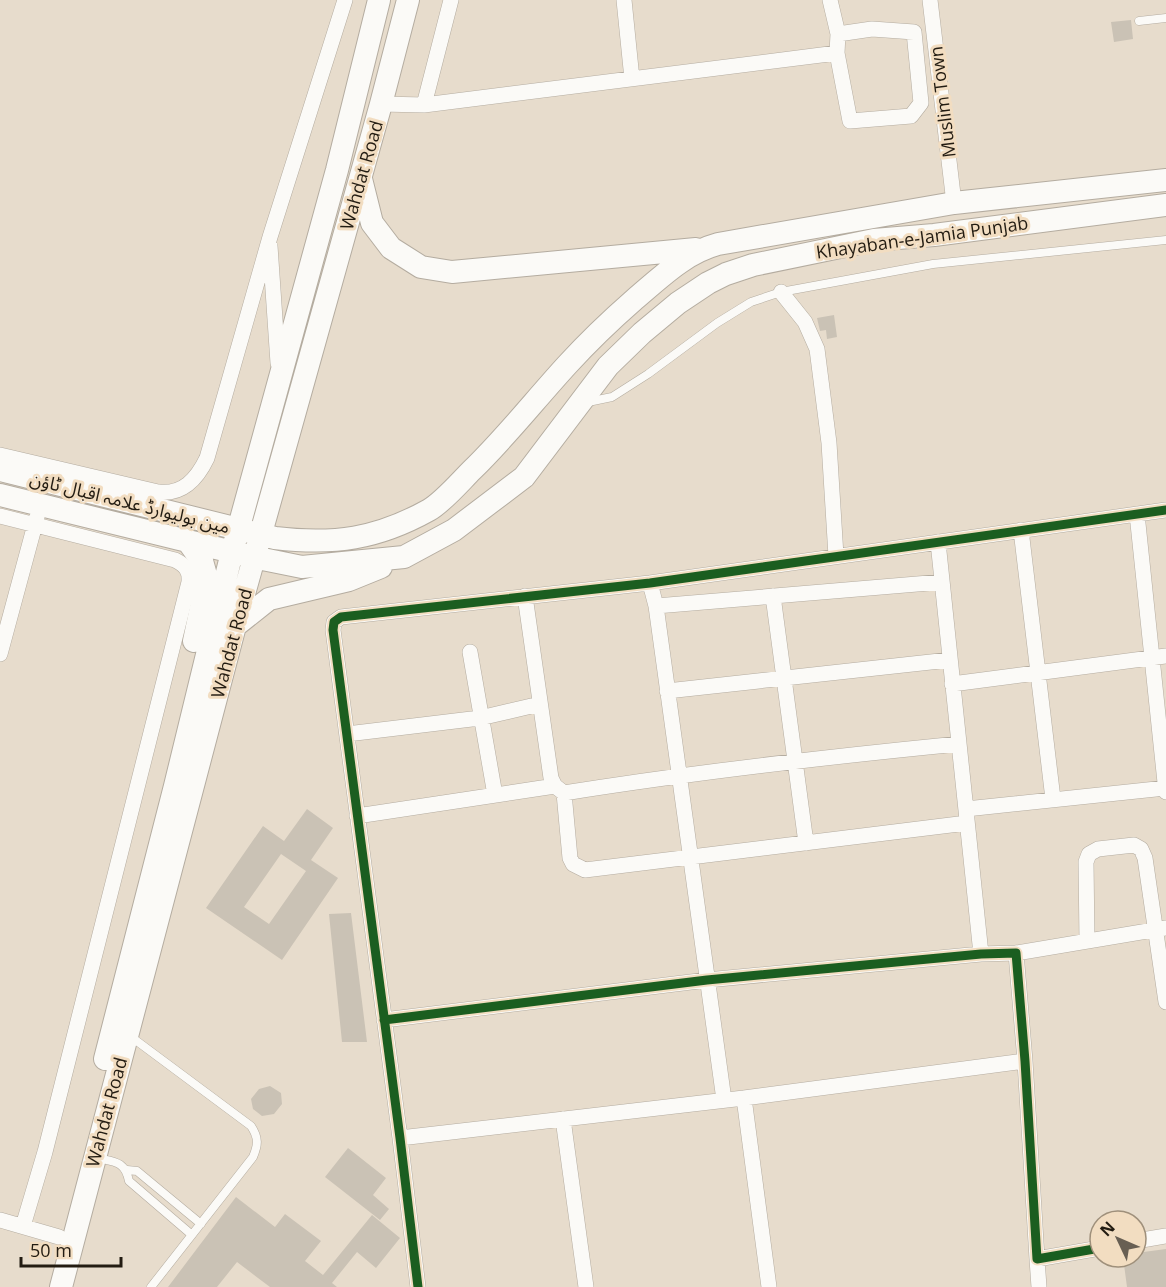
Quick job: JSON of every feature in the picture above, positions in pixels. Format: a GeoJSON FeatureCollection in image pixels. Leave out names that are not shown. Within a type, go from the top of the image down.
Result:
{"type":"FeatureCollection","features":[{"type":"Feature","properties":{"kind":"main road","name":"Wahdat Road"},"geometry":{"type":"LineString","coordinates":[[46,1287],[254,557],[249,532],[279,378],[337,170],[379,0]]}},
{"type":"Feature","properties":{"kind":"main road","name":"Wahdat Road"},"geometry":{"type":"LineString","coordinates":[[60,1287],[94,1157],[185,746],[232,552],[249,532],[342,244],[408,0]]}},
{"type":"Feature","properties":{"kind":"main road"},"geometry":{"type":"LineString","coordinates":[[337,170],[360,175],[372,223],[391,248],[421,267],[452,272],[709,246],[726,274]]}},
{"type":"Feature","properties":{"kind":"main road","name":"Khayaban-e-Jamia Punjab"},"geometry":{"type":"LineString","coordinates":[[249,532],[313,542],[368,536],[390,529],[431,509],[493,450],[591,339],[661,276],[683,259],[709,246],[954,203],[1166,180]]}},
{"type":"Feature","properties":{"kind":"main road","name":"Khayaban-e-Jamia Punjab"},"geometry":{"type":"LineString","coordinates":[[254,557],[302,567],[405,557],[454,531],[524,477],[608,366],[642,333],[678,303],[726,274],[763,263],[874,240],[934,235],[1166,205]]}},
{"type":"Feature","properties":{"kind":"main road","name":"مین بولیوارڈ علامہ اقبال ٹاؤن"},"geometry":{"type":"LineString","coordinates":[[0,470],[110,489],[249,532]]}},
{"type":"Feature","properties":{"kind":"main road","name":"مین بولیوارڈ علامہ اقبال ٹاؤن"},"geometry":{"type":"LineString","coordinates":[[0,495],[38,515],[187,540],[254,557]]}},
{"type":"Feature","properties":{"kind":"main road"},"geometry":{"type":"LineString","coordinates":[[185,746],[179,711],[207,579],[202,561],[187,540]]}},
{"type":"Feature","properties":{"kind":"main road"},"geometry":{"type":"LineString","coordinates":[[235,626],[269,599],[349,580],[405,557]]}},
{"type":"Feature","properties":{"kind":"street"},"geometry":{"type":"LineString","coordinates":[[0,455],[110,489],[169,494],[193,482],[207,458],[270,237],[345,0]]}},
{"type":"Feature","properties":{"kind":"street"},"geometry":{"type":"LineString","coordinates":[[424,105],[451,0]]}},
{"type":"Feature","properties":{"kind":"street"},"geometry":{"type":"LineString","coordinates":[[624,0],[632,79]]}},
{"type":"Feature","properties":{"kind":"street"},"geometry":{"type":"LineString","coordinates":[[830,0],[838,34],[837,54],[850,121],[911,116],[921,103],[914,32],[872,29],[838,34]]}},
{"type":"Feature","properties":{"kind":"street","name":"Muslim Town"},"geometry":{"type":"LineString","coordinates":[[930,0],[954,203]]}},
{"type":"Feature","properties":{"kind":"street"},"geometry":{"type":"LineString","coordinates":[[381,104],[424,105],[837,54]]}},
{"type":"Feature","properties":{"kind":"street"},"geometry":{"type":"LineString","coordinates":[[270,237],[279,378]]}},
{"type":"Feature","properties":{"kind":"street"},"geometry":{"type":"LineString","coordinates":[[781,292],[805,322],[817,349],[829,443],[836,556]]}},
{"type":"Feature","properties":{"kind":"street"},"geometry":{"type":"LineString","coordinates":[[418,1287],[333,630],[334,622],[341,617],[650,583],[1166,510]]}},
{"type":"Feature","properties":{"kind":"street"},"geometry":{"type":"LineString","coordinates":[[525,596],[551,778],[559,789],[570,858],[573,864],[585,870],[806,843],[1053,799],[1166,789],[1158,657],[1137,514]]}},
{"type":"Feature","properties":{"kind":"street"},"geometry":{"type":"LineString","coordinates":[[0,654],[38,515]]}},
{"type":"Feature","properties":{"kind":"street"},"geometry":{"type":"LineString","coordinates":[[0,516],[38,515],[175,560],[186,567],[189,574],[189,582],[51,1130],[23,1226]]}},
{"type":"Feature","properties":{"kind":"street"},"geometry":{"type":"LineString","coordinates":[[1021,530],[1053,799]]}},
{"type":"Feature","properties":{"kind":"street"},"geometry":{"type":"LineString","coordinates":[[938,542],[981,954]]}},
{"type":"Feature","properties":{"kind":"street"},"geometry":{"type":"LineString","coordinates":[[656,606],[941,582]]}},
{"type":"Feature","properties":{"kind":"street"},"geometry":{"type":"LineString","coordinates":[[650,583],[656,606],[724,1100]]}},
{"type":"Feature","properties":{"kind":"street"},"geometry":{"type":"LineString","coordinates":[[773,596],[806,843]]}},
{"type":"Feature","properties":{"kind":"street"},"geometry":{"type":"LineString","coordinates":[[470,652],[495,795]]}},
{"type":"Feature","properties":{"kind":"street"},"geometry":{"type":"LineString","coordinates":[[952,684],[1158,657]]}},
{"type":"Feature","properties":{"kind":"street"},"geometry":{"type":"LineString","coordinates":[[668,691],[949,660]]}},
{"type":"Feature","properties":{"kind":"street"},"geometry":{"type":"LineString","coordinates":[[347,734],[480,718],[540,704]]}},
{"type":"Feature","properties":{"kind":"street"},"geometry":{"type":"LineString","coordinates":[[357,816],[495,795],[795,760],[958,744]]}},
{"type":"Feature","properties":{"kind":"street"},"geometry":{"type":"LineString","coordinates":[[1087,941],[1086,862],[1089,854],[1098,849],[1134,845],[1141,849],[1145,858],[1161,929],[1166,1002]]}},
{"type":"Feature","properties":{"kind":"street"},"geometry":{"type":"LineString","coordinates":[[384,1020],[707,980],[981,954],[1016,953],[1161,929]]}},
{"type":"Feature","properties":{"kind":"street"},"geometry":{"type":"LineString","coordinates":[[1016,953],[1039,1287]]}},
{"type":"Feature","properties":{"kind":"street"},"geometry":{"type":"LineString","coordinates":[[400,1138],[744,1098],[1025,1061]]}},
{"type":"Feature","properties":{"kind":"street"},"geometry":{"type":"LineString","coordinates":[[744,1098],[769,1287]]}},
{"type":"Feature","properties":{"kind":"street"},"geometry":{"type":"LineString","coordinates":[[563,1119],[586,1287]]}},
{"type":"Feature","properties":{"kind":"street"},"geometry":{"type":"LineString","coordinates":[[0,1220],[59,1237]]}},
{"type":"Feature","properties":{"kind":"street"},"geometry":{"type":"LineString","coordinates":[[1148,1239],[1166,1236]]}},
{"type":"Feature","properties":{"kind":"street"},"geometry":{"type":"LineString","coordinates":[[1037,1259],[1088,1250]]}},
{"type":"Feature","properties":{"kind":"lane"},"geometry":{"type":"LineString","coordinates":[[1138,21],[1166,18]]}},
{"type":"Feature","properties":{"kind":"lane"},"geometry":{"type":"LineString","coordinates":[[579,404],[612,397],[648,374],[717,323],[751,302],[781,292],[933,264],[1166,240]]}},
{"type":"Feature","properties":{"kind":"lane"},"geometry":{"type":"LineString","coordinates":[[120,1033],[251,1126],[258,1141],[253,1157],[151,1287]]}},
{"type":"Feature","properties":{"kind":"lane"},"geometry":{"type":"LineString","coordinates":[[94,1157],[117,1162],[127,1170],[137,1171],[201,1224]]}},
{"type":"Feature","properties":{"kind":"lane"},"geometry":{"type":"LineString","coordinates":[[127,1170],[129,1181],[192,1234]]}},
{"type":"Feature","properties":{"kind":"building"},"geometry":{"type":"Polygon","coordinates":[[[1131,20],[1133,39],[1114,42],[1111,22],[1131,20]]]}},
{"type":"Feature","properties":{"kind":"building"},"geometry":{"type":"Polygon","coordinates":[[[834,315],[837,337],[827,339],[826,330],[820,331],[817,318],[834,315]]]}},
{"type":"Feature","properties":{"kind":"building"},"geometry":{"type":"Polygon","coordinates":[[[307,809],[333,828],[311,860],[338,878],[282,960],[206,908],[263,826],[284,841],[307,809]],[[281,854],[244,907],[269,924],[306,871],[281,854]]]}},
{"type":"Feature","properties":{"kind":"building"},"geometry":{"type":"Polygon","coordinates":[[[351,913],[367,1042],[342,1042],[329,914],[351,913]]]}},
{"type":"Feature","properties":{"kind":"building"},"geometry":{"type":"Polygon","coordinates":[[[270,1086],[281,1093],[282,1104],[274,1114],[262,1116],[253,1109],[251,1099],[259,1089],[270,1086]]]}},
{"type":"Feature","properties":{"kind":"building"},"geometry":{"type":"Polygon","coordinates":[[[348,1148],[386,1178],[373,1195],[389,1209],[380,1220],[325,1177],[348,1148]]]}},
{"type":"Feature","properties":{"kind":"building"},"geometry":{"type":"Polygon","coordinates":[[[236,1197],[275,1227],[285,1214],[321,1241],[305,1261],[323,1275],[372,1215],[400,1238],[376,1268],[357,1252],[332,1283],[337,1287],[270,1287],[237,1262],[217,1287],[168,1287],[236,1197]]]}},
{"type":"Feature","properties":{"kind":"building"},"geometry":{"type":"Polygon","coordinates":[[[1166,1249],[1166,1287],[1127,1287],[1125,1269],[1148,1269],[1148,1251],[1166,1249]]]}},
{"type":"Feature","properties":{"kind":"cycle path"},"geometry":{"type":"LineString","coordinates":[[418,1287],[333,630],[334,622],[341,617],[650,583],[1166,510]]}},
{"type":"Feature","properties":{"kind":"cycle path"},"geometry":{"type":"LineString","coordinates":[[384,1020],[707,980],[981,954],[1016,953],[1037,1259],[1088,1250]]}}]}
